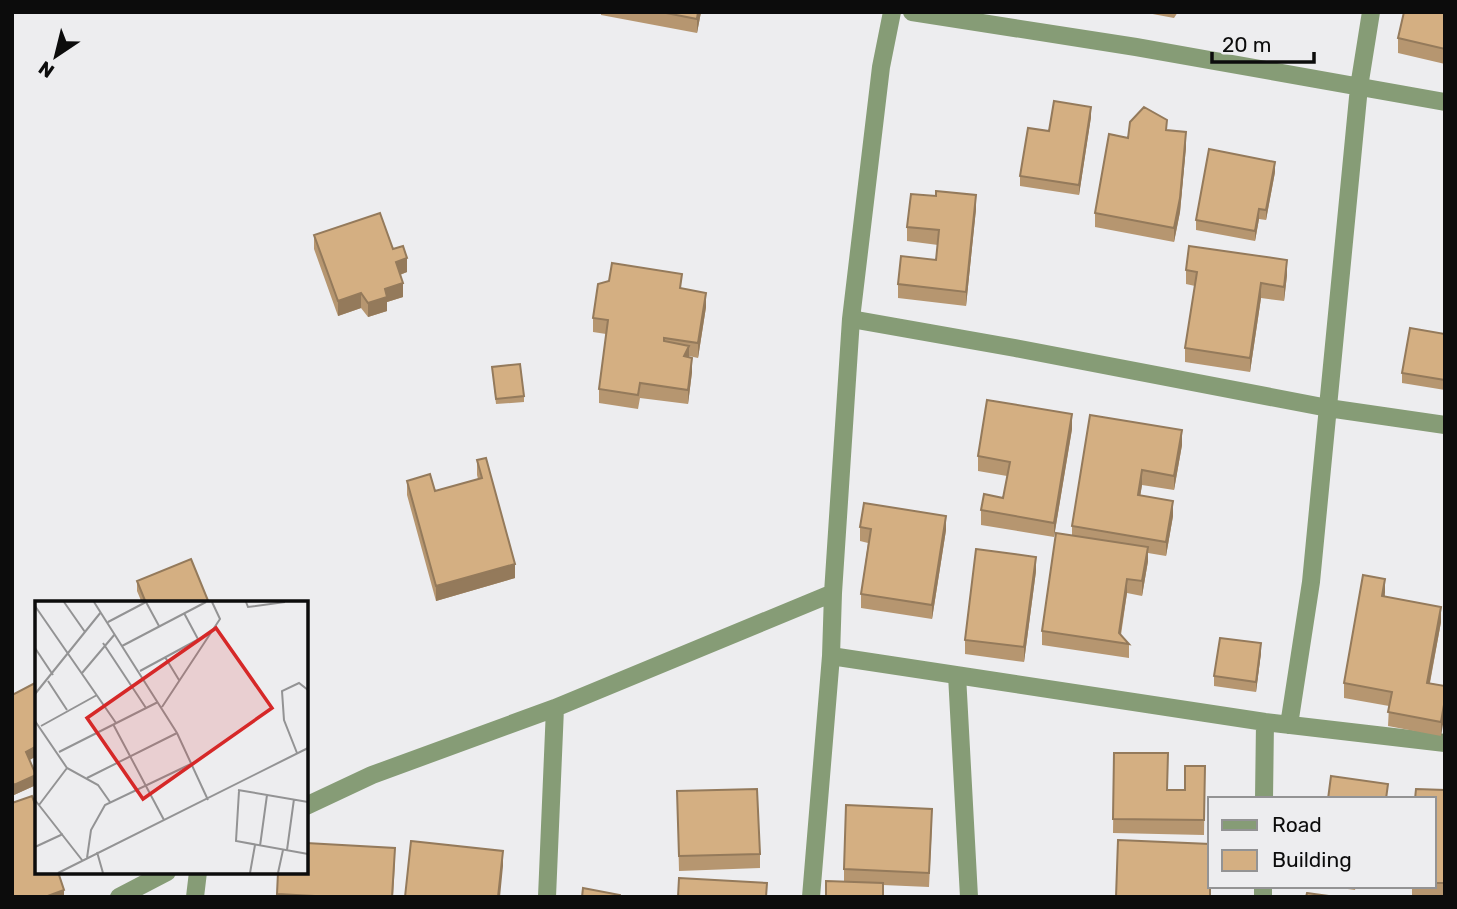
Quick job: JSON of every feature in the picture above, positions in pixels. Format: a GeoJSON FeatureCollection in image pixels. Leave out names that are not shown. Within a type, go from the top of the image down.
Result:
{"type":"FeatureCollection","features":[{"type":"Feature","properties":{"kind":"street"},"geometry":{"type":"LineString","coordinates":[[811,897],[831,656],[832,593],[850,319],[881,67],[892,12]]}},
{"type":"Feature","properties":{"kind":"street"},"geometry":{"type":"LineString","coordinates":[[912,12],[1136,47],[1445,102]]}},
{"type":"Feature","properties":{"kind":"street"},"geometry":{"type":"LineString","coordinates":[[1289,724],[1311,582],[1359,86],[1371,12]]}},
{"type":"Feature","properties":{"kind":"street"},"geometry":{"type":"LineString","coordinates":[[850,319],[1328,408],[1445,425]]}},
{"type":"Feature","properties":{"kind":"street"},"geometry":{"type":"LineString","coordinates":[[308,805],[372,775],[555,708],[832,593]]}},
{"type":"Feature","properties":{"kind":"street"},"geometry":{"type":"LineString","coordinates":[[831,656],[1265,722],[1445,743]]}},
{"type":"Feature","properties":{"kind":"street"},"geometry":{"type":"LineString","coordinates":[[957,675],[969,897]]}},
{"type":"Feature","properties":{"kind":"street"},"geometry":{"type":"LineString","coordinates":[[547,897],[555,708]]}},
{"type":"Feature","properties":{"kind":"street"},"geometry":{"type":"LineString","coordinates":[[1264,797],[1265,722]]}},
{"type":"Feature","properties":{"kind":"street"},"geometry":{"type":"LineString","coordinates":[[119,897],[163,874]]}},
{"type":"Feature","properties":{"kind":"street"},"geometry":{"type":"LineString","coordinates":[[195,897],[198,874]]}},
{"type":"Feature","properties":{"kind":"building"},"geometry":{"type":"Polygon","coordinates":[[[661,12],[698,12],[697,19],[661,12]]]}},
{"type":"Feature","properties":{"kind":"building"},"geometry":{"type":"Polygon","coordinates":[[[1404,12],[1445,12],[1445,49],[1398,38],[1404,12]]]}},
{"type":"Feature","properties":{"kind":"building"},"geometry":{"type":"Polygon","coordinates":[[[1054,101],[1091,107],[1079,185],[1020,176],[1028,128],[1049,131],[1054,101]]]}},
{"type":"Feature","properties":{"kind":"building"},"geometry":{"type":"Polygon","coordinates":[[[1144,107],[1167,120],[1166,130],[1186,132],[1180,198],[1174,228],[1095,213],[1109,134],[1128,138],[1130,122],[1144,107]]]}},
{"type":"Feature","properties":{"kind":"building"},"geometry":{"type":"Polygon","coordinates":[[[1209,149],[1275,162],[1266,210],[1259,209],[1255,231],[1196,220],[1209,149]]]}},
{"type":"Feature","properties":{"kind":"building"},"geometry":{"type":"Polygon","coordinates":[[[936,191],[976,195],[966,292],[898,284],[901,256],[936,260],[939,230],[907,227],[911,194],[936,196],[936,191]]]}},
{"type":"Feature","properties":{"kind":"building"},"geometry":{"type":"Polygon","coordinates":[[[380,213],[393,249],[403,246],[407,258],[396,262],[403,283],[385,289],[387,297],[368,303],[361,293],[338,301],[314,235],[380,213]]]}},
{"type":"Feature","properties":{"kind":"building"},"geometry":{"type":"Polygon","coordinates":[[[1189,246],[1287,260],[1284,287],[1261,283],[1250,358],[1185,348],[1197,272],[1186,270],[1189,246]]]}},
{"type":"Feature","properties":{"kind":"building"},"geometry":{"type":"Polygon","coordinates":[[[612,263],[682,274],[680,288],[706,293],[698,343],[664,338],[664,341],[689,346],[684,356],[692,358],[688,390],[640,383],[638,395],[599,389],[608,320],[593,318],[598,284],[609,281],[612,263]]]}},
{"type":"Feature","properties":{"kind":"building"},"geometry":{"type":"Polygon","coordinates":[[[1410,328],[1445,334],[1445,380],[1402,373],[1410,328]]]}},
{"type":"Feature","properties":{"kind":"building"},"geometry":{"type":"Polygon","coordinates":[[[520,364],[524,396],[496,399],[492,367],[520,364]]]}},
{"type":"Feature","properties":{"kind":"building"},"geometry":{"type":"Polygon","coordinates":[[[987,400],[1072,414],[1054,523],[981,510],[984,494],[1003,498],[1010,462],[978,456],[987,400]]]}},
{"type":"Feature","properties":{"kind":"building"},"geometry":{"type":"Polygon","coordinates":[[[1090,415],[1182,430],[1174,476],[1142,470],[1138,495],[1173,501],[1166,542],[1072,526],[1090,415]]]}},
{"type":"Feature","properties":{"kind":"building"},"geometry":{"type":"Polygon","coordinates":[[[486,458],[515,564],[436,586],[407,481],[430,474],[435,491],[482,478],[477,460],[486,458]]]}},
{"type":"Feature","properties":{"kind":"building"},"geometry":{"type":"Polygon","coordinates":[[[864,503],[946,516],[932,605],[861,594],[871,529],[860,527],[864,503]]]}},
{"type":"Feature","properties":{"kind":"building"},"geometry":{"type":"Polygon","coordinates":[[[1056,533],[1148,547],[1142,581],[1127,579],[1119,633],[1129,644],[1042,631],[1056,533]]]}},
{"type":"Feature","properties":{"kind":"building"},"geometry":{"type":"Polygon","coordinates":[[[976,549],[1036,557],[1024,647],[965,640],[976,549]]]}},
{"type":"Feature","properties":{"kind":"building"},"geometry":{"type":"Polygon","coordinates":[[[191,559],[208,601],[145,601],[137,581],[191,559]]]}},
{"type":"Feature","properties":{"kind":"building"},"geometry":{"type":"Polygon","coordinates":[[[1363,575],[1385,579],[1382,596],[1441,607],[1427,683],[1445,686],[1441,722],[1388,712],[1392,692],[1344,683],[1363,575]]]}},
{"type":"Feature","properties":{"kind":"building"},"geometry":{"type":"Polygon","coordinates":[[[1220,638],[1261,643],[1256,682],[1214,676],[1220,638]]]}},
{"type":"Feature","properties":{"kind":"building"},"geometry":{"type":"Polygon","coordinates":[[[35,683],[35,747],[26,752],[35,775],[14,785],[12,781],[12,695],[35,683]]]}},
{"type":"Feature","properties":{"kind":"building"},"geometry":{"type":"Polygon","coordinates":[[[1114,753],[1168,753],[1167,790],[1185,790],[1185,766],[1205,766],[1204,820],[1113,819],[1114,753]]]}},
{"type":"Feature","properties":{"kind":"building"},"geometry":{"type":"Polygon","coordinates":[[[1331,776],[1388,784],[1386,797],[1328,797],[1331,776]]]}},
{"type":"Feature","properties":{"kind":"building"},"geometry":{"type":"Polygon","coordinates":[[[757,789],[760,854],[679,856],[677,791],[757,789]]]}},
{"type":"Feature","properties":{"kind":"building"},"geometry":{"type":"Polygon","coordinates":[[[1416,789],[1445,790],[1445,883],[1436,883],[1436,797],[1415,797],[1416,789]]]}},
{"type":"Feature","properties":{"kind":"building"},"geometry":{"type":"Polygon","coordinates":[[[32,796],[35,804],[35,874],[59,874],[64,890],[45,897],[12,897],[12,803],[32,796]]]}},
{"type":"Feature","properties":{"kind":"building"},"geometry":{"type":"Polygon","coordinates":[[[846,805],[932,809],[929,873],[844,869],[846,805]]]}},
{"type":"Feature","properties":{"kind":"building"},"geometry":{"type":"Polygon","coordinates":[[[1118,840],[1208,844],[1210,897],[1116,897],[1118,840]]]}},
{"type":"Feature","properties":{"kind":"building"},"geometry":{"type":"Polygon","coordinates":[[[411,841],[503,851],[498,897],[405,897],[411,841]]]}},
{"type":"Feature","properties":{"kind":"building"},"geometry":{"type":"Polygon","coordinates":[[[308,843],[395,848],[392,897],[277,894],[278,874],[308,874],[308,843]]]}},
{"type":"Feature","properties":{"kind":"building"},"geometry":{"type":"Polygon","coordinates":[[[679,878],[767,883],[766,897],[678,897],[679,878]]]}},
{"type":"Feature","properties":{"kind":"building"},"geometry":{"type":"Polygon","coordinates":[[[826,881],[883,883],[883,897],[826,897],[826,881]]]}},
{"type":"Feature","properties":{"kind":"building"},"geometry":{"type":"Polygon","coordinates":[[[583,888],[620,895],[620,897],[582,897],[583,888]]]}},
{"type":"Feature","properties":{"kind":"building"},"geometry":{"type":"Polygon","coordinates":[[[1307,893],[1336,897],[1306,897],[1307,893]]]}}]}
